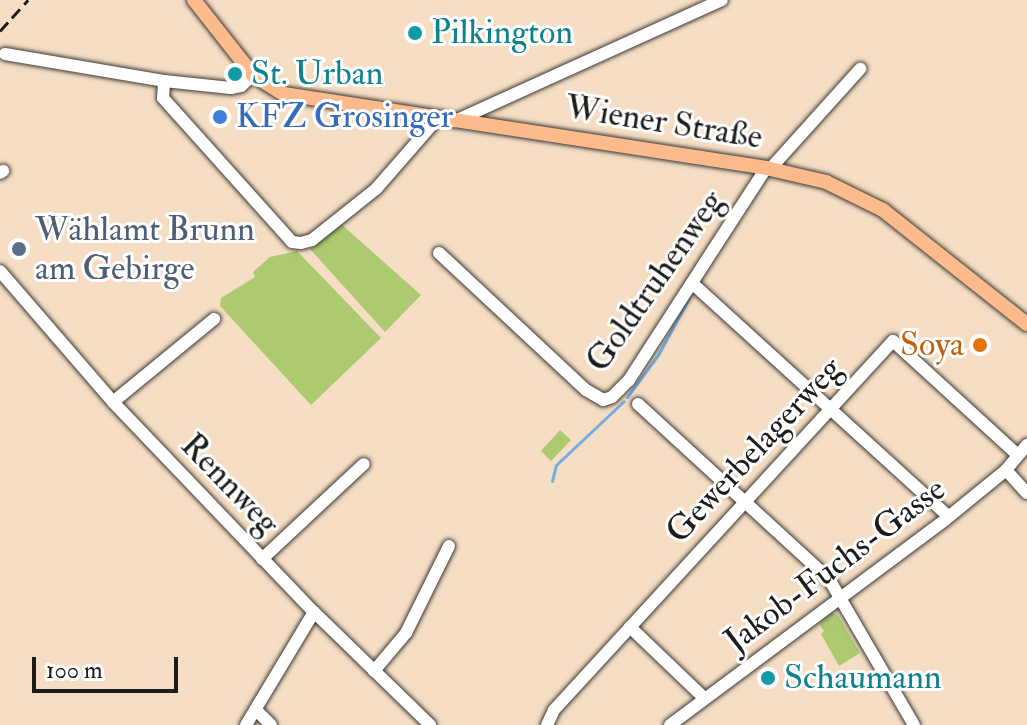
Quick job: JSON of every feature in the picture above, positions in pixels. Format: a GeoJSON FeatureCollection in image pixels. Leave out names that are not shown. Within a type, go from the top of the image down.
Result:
{"type":"FeatureCollection","features":[{"type":"Feature","properties":{"kind":"main road","name":"Wiener Straße"},"geometry":{"type":"LineString","coordinates":[[194,0],[253,75],[284,94],[768,168],[826,182],[868,200],[1027,324]]}},
{"type":"Feature","properties":{"kind":"street"},"geometry":{"type":"LineString","coordinates":[[455,121],[722,0]]}},
{"type":"Feature","properties":{"kind":"street"},"geometry":{"type":"LineString","coordinates":[[5,54],[164,81],[231,88],[241,86],[253,75]]}},
{"type":"Feature","properties":{"kind":"street","name":"Goldtruhenweg"},"geometry":{"type":"LineString","coordinates":[[439,253],[586,390],[603,400],[612,397],[629,380],[768,168],[860,69]]}},
{"type":"Feature","properties":{"kind":"street"},"geometry":{"type":"LineString","coordinates":[[164,81],[163,98],[292,242],[312,240],[375,190],[438,118]]}},
{"type":"Feature","properties":{"kind":"street","name":"Rennweg"},"geometry":{"type":"LineString","coordinates":[[0,271],[113,402],[314,612],[430,725]]}},
{"type":"Feature","properties":{"kind":"street"},"geometry":{"type":"LineString","coordinates":[[692,283],[948,516]]}},
{"type":"Feature","properties":{"kind":"street"},"geometry":{"type":"LineString","coordinates":[[113,402],[214,319]]}},
{"type":"Feature","properties":{"kind":"street","name":"Gewerbelagerweg"},"geometry":{"type":"LineString","coordinates":[[547,725],[554,710],[893,341],[1023,450]]}},
{"type":"Feature","properties":{"kind":"street"},"geometry":{"type":"LineString","coordinates":[[638,404],[829,579],[914,725]]}},
{"type":"Feature","properties":{"kind":"street","name":"Jakob-Fuchs-Gasse"},"geometry":{"type":"LineString","coordinates":[[670,725],[948,516],[1006,470],[1023,450]]}},
{"type":"Feature","properties":{"kind":"street"},"geometry":{"type":"LineString","coordinates":[[262,559],[364,464]]}},
{"type":"Feature","properties":{"kind":"street"},"geometry":{"type":"LineString","coordinates":[[1006,470],[1027,493]]}},
{"type":"Feature","properties":{"kind":"street"},"geometry":{"type":"LineString","coordinates":[[374,671],[406,633],[449,546]]}},
{"type":"Feature","properties":{"kind":"street"},"geometry":{"type":"LineString","coordinates":[[246,725],[314,612]]}},
{"type":"Feature","properties":{"kind":"street"},"geometry":{"type":"LineString","coordinates":[[630,627],[704,698]]}},
{"type":"Feature","properties":{"kind":"street"},"geometry":{"type":"LineString","coordinates":[[256,710],[271,725]]}},
{"type":"Feature","properties":{"kind":"green space"},"geometry":{"type":"Polygon","coordinates":[[[341,224],[421,295],[385,332],[310,249],[341,224]]]}},
{"type":"Feature","properties":{"kind":"green space"},"geometry":{"type":"Polygon","coordinates":[[[297,251],[381,338],[311,405],[220,306],[221,298],[255,277],[253,272],[270,257],[297,251]]]}},
{"type":"Feature","properties":{"kind":"green space"},"geometry":{"type":"Polygon","coordinates":[[[560,430],[571,440],[551,461],[541,451],[560,430]]]}},
{"type":"Feature","properties":{"kind":"green space"},"geometry":{"type":"Polygon","coordinates":[[[832,613],[838,615],[860,653],[839,666],[821,634],[824,631],[819,624],[832,613]]]}},
{"type":"Feature","properties":{"kind":"waterway"},"geometry":{"type":"LineString","coordinates":[[627,397],[658,355],[690,296]]}},
{"type":"Feature","properties":{"kind":"waterway"},"geometry":{"type":"LineString","coordinates":[[552,481],[556,465],[624,401]]}},
{"type":"Feature","properties":{"kind":"railway"},"geometry":{"type":"LineString","coordinates":[[0,31],[28,0]]}},
{"type":"Feature","properties":{"kind":"place","name":"Pilkington"},"geometry":{"type":"Point","coordinates":[415,33]}},
{"type":"Feature","properties":{"kind":"place","name":"St. Urban"},"geometry":{"type":"Point","coordinates":[235,74]}},
{"type":"Feature","properties":{"kind":"place","name":"KFZ Grosinger"},"geometry":{"type":"Point","coordinates":[220,117]}},
{"type":"Feature","properties":{"kind":"place","name":"Wählamt Brunn am Gebirge"},"geometry":{"type":"Point","coordinates":[19,249]}},
{"type":"Feature","properties":{"kind":"place","name":"Soya"},"geometry":{"type":"Point","coordinates":[980,345]}},
{"type":"Feature","properties":{"kind":"place","name":"Schaumann"},"geometry":{"type":"Point","coordinates":[768,678]}}]}
